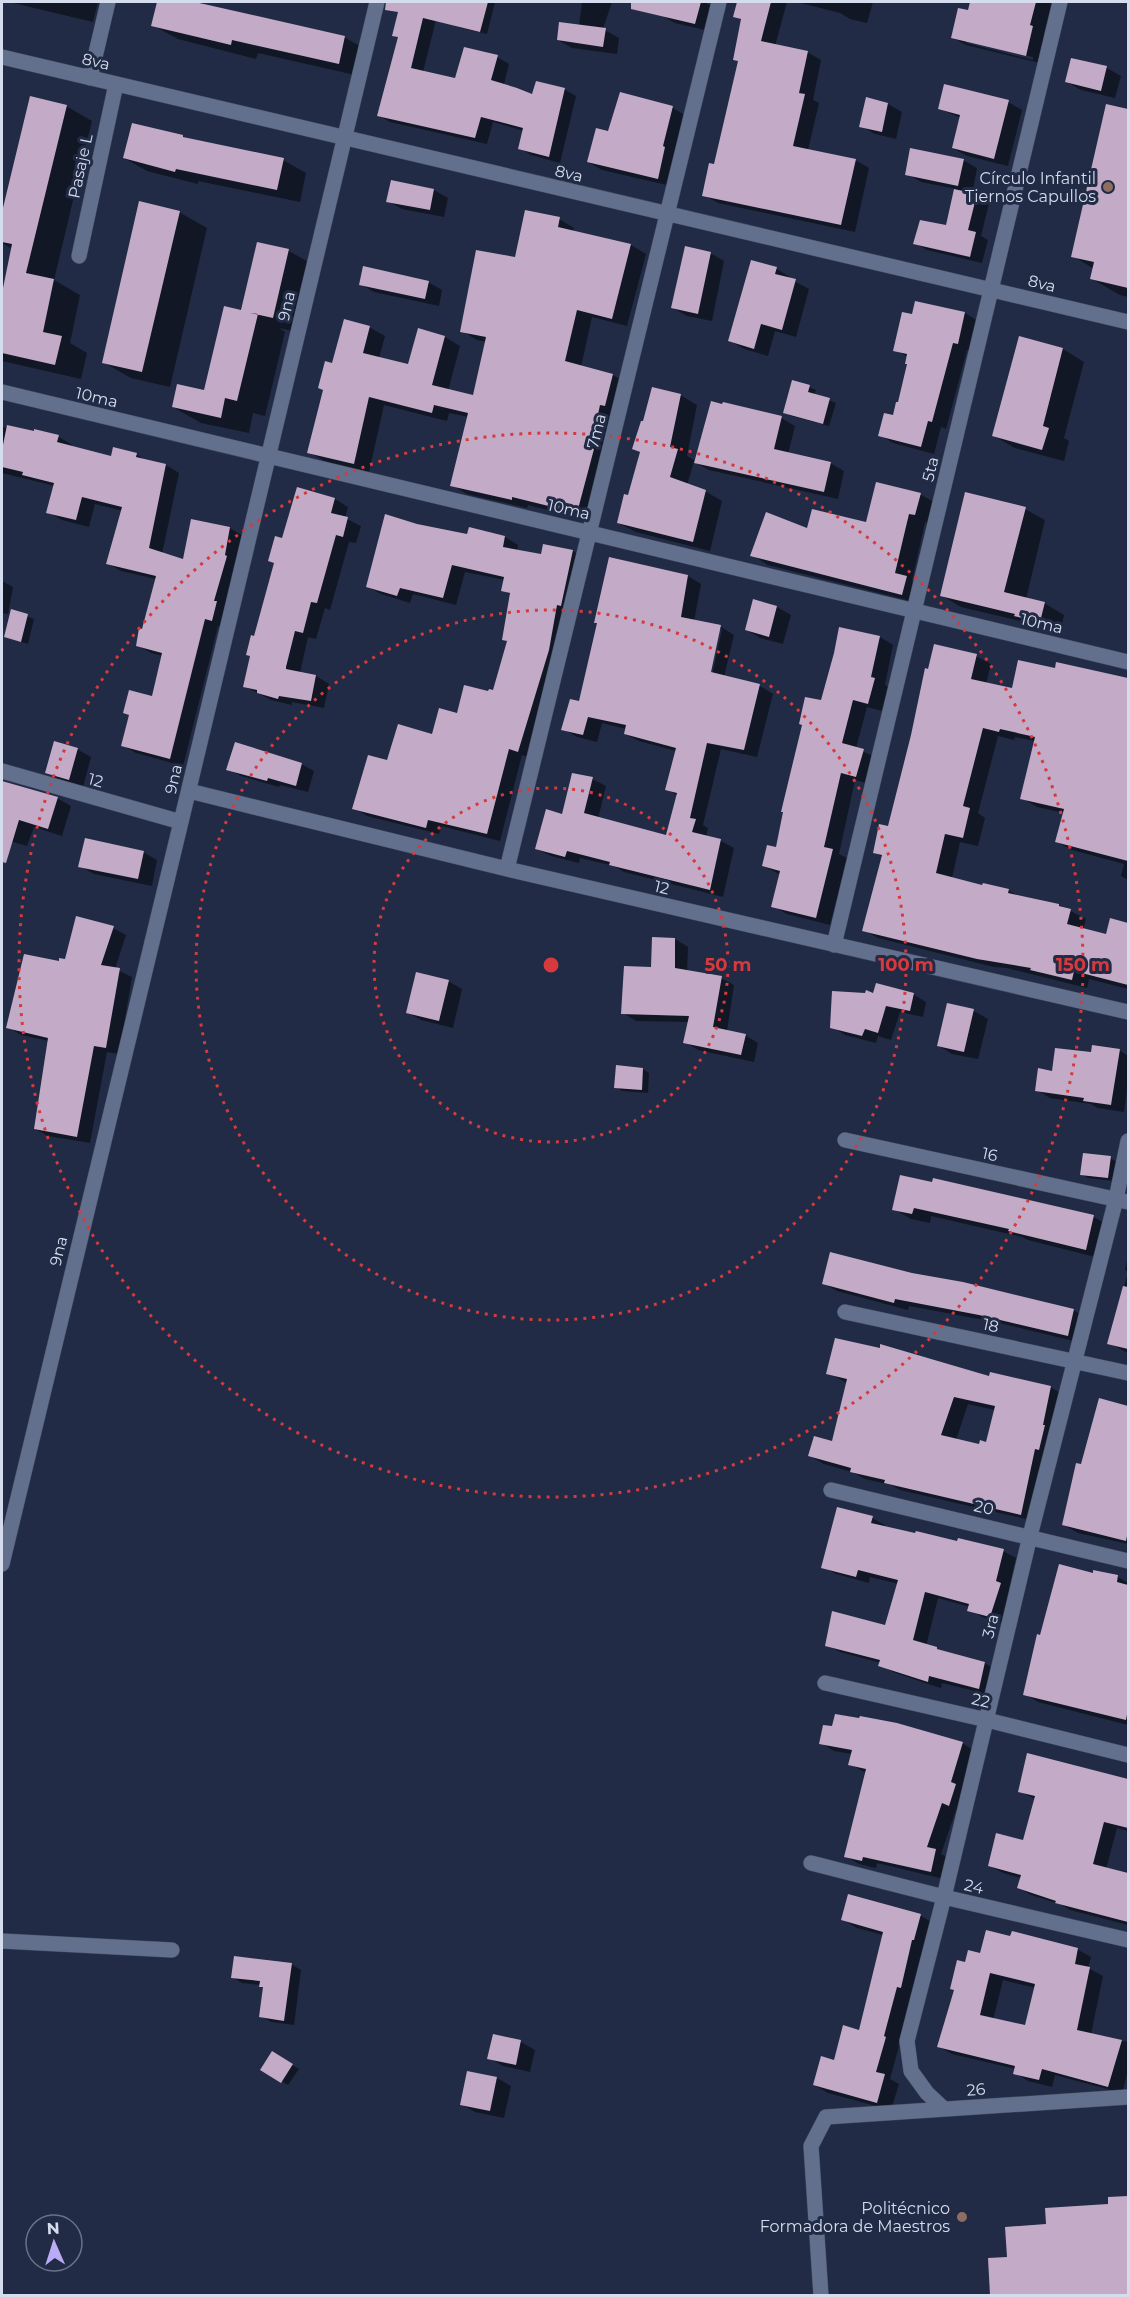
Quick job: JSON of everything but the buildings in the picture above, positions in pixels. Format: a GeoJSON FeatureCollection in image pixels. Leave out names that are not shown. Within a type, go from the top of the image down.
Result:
{"type":"FeatureCollection","features":[{"type":"Feature","properties":{"kind":"street"},"geometry":{"type":"LineString","coordinates":[[90,78],[108,2]]}},
{"type":"Feature","properties":{"kind":"street","name":"9na"},"geometry":{"type":"LineString","coordinates":[[2,1564],[182,822],[377,2]]}},
{"type":"Feature","properties":{"kind":"street","name":"7ma"},"geometry":{"type":"LineString","coordinates":[[507,869],[719,2]]}},
{"type":"Feature","properties":{"kind":"street","name":"5ta"},"geometry":{"type":"LineString","coordinates":[[834,945],[1060,2]]}},
{"type":"Feature","properties":{"kind":"street","name":"8va"},"geometry":{"type":"LineString","coordinates":[[2,57],[1128,322]]}},
{"type":"Feature","properties":{"kind":"street","name":"Pasaje L"},"geometry":{"type":"LineString","coordinates":[[79,256],[116,84]]}},
{"type":"Feature","properties":{"kind":"street","name":"10ma"},"geometry":{"type":"LineString","coordinates":[[2,392],[1128,662]]}},
{"type":"Feature","properties":{"kind":"street","name":"12"},"geometry":{"type":"LineString","coordinates":[[2,771],[182,822]]}},
{"type":"Feature","properties":{"kind":"street","name":"12"},"geometry":{"type":"LineString","coordinates":[[189,791],[507,869],[1128,1012]]}},
{"type":"Feature","properties":{"kind":"street","name":"16"},"geometry":{"type":"LineString","coordinates":[[844,1140],[1122,1201]]}},
{"type":"Feature","properties":{"kind":"street","name":"3ra"},"geometry":{"type":"LineString","coordinates":[[944,2109],[927,2093],[911,2071],[907,2041],[1074,1361],[1122,1201],[1128,1141]]}},
{"type":"Feature","properties":{"kind":"street","name":"18"},"geometry":{"type":"LineString","coordinates":[[845,1312],[1128,1373]]}},
{"type":"Feature","properties":{"kind":"street","name":"20"},"geometry":{"type":"LineString","coordinates":[[831,1490],[1128,1561]]}},
{"type":"Feature","properties":{"kind":"street","name":"22"},"geometry":{"type":"LineString","coordinates":[[825,1683],[987,1719],[1128,1755]]}},
{"type":"Feature","properties":{"kind":"street","name":"24"},"geometry":{"type":"LineString","coordinates":[[811,1863],[1128,1941]]}},
{"type":"Feature","properties":{"kind":"street"},"geometry":{"type":"LineString","coordinates":[[2,1941],[172,1950]]}},
{"type":"Feature","properties":{"kind":"street","name":"26"},"geometry":{"type":"LineString","coordinates":[[821,2295],[811,2146],[826,2117],[1128,2097]]}},
{"type":"Feature","properties":{"kind":"place","name":"Círculo Infantil Tiernos Capullos"},"geometry":{"type":"Point","coordinates":[1108,187]}},
{"type":"Feature","properties":{"kind":"place","name":"Politécnico Formadora de Maestros"},"geometry":{"type":"Point","coordinates":[962,2217]}}]}
